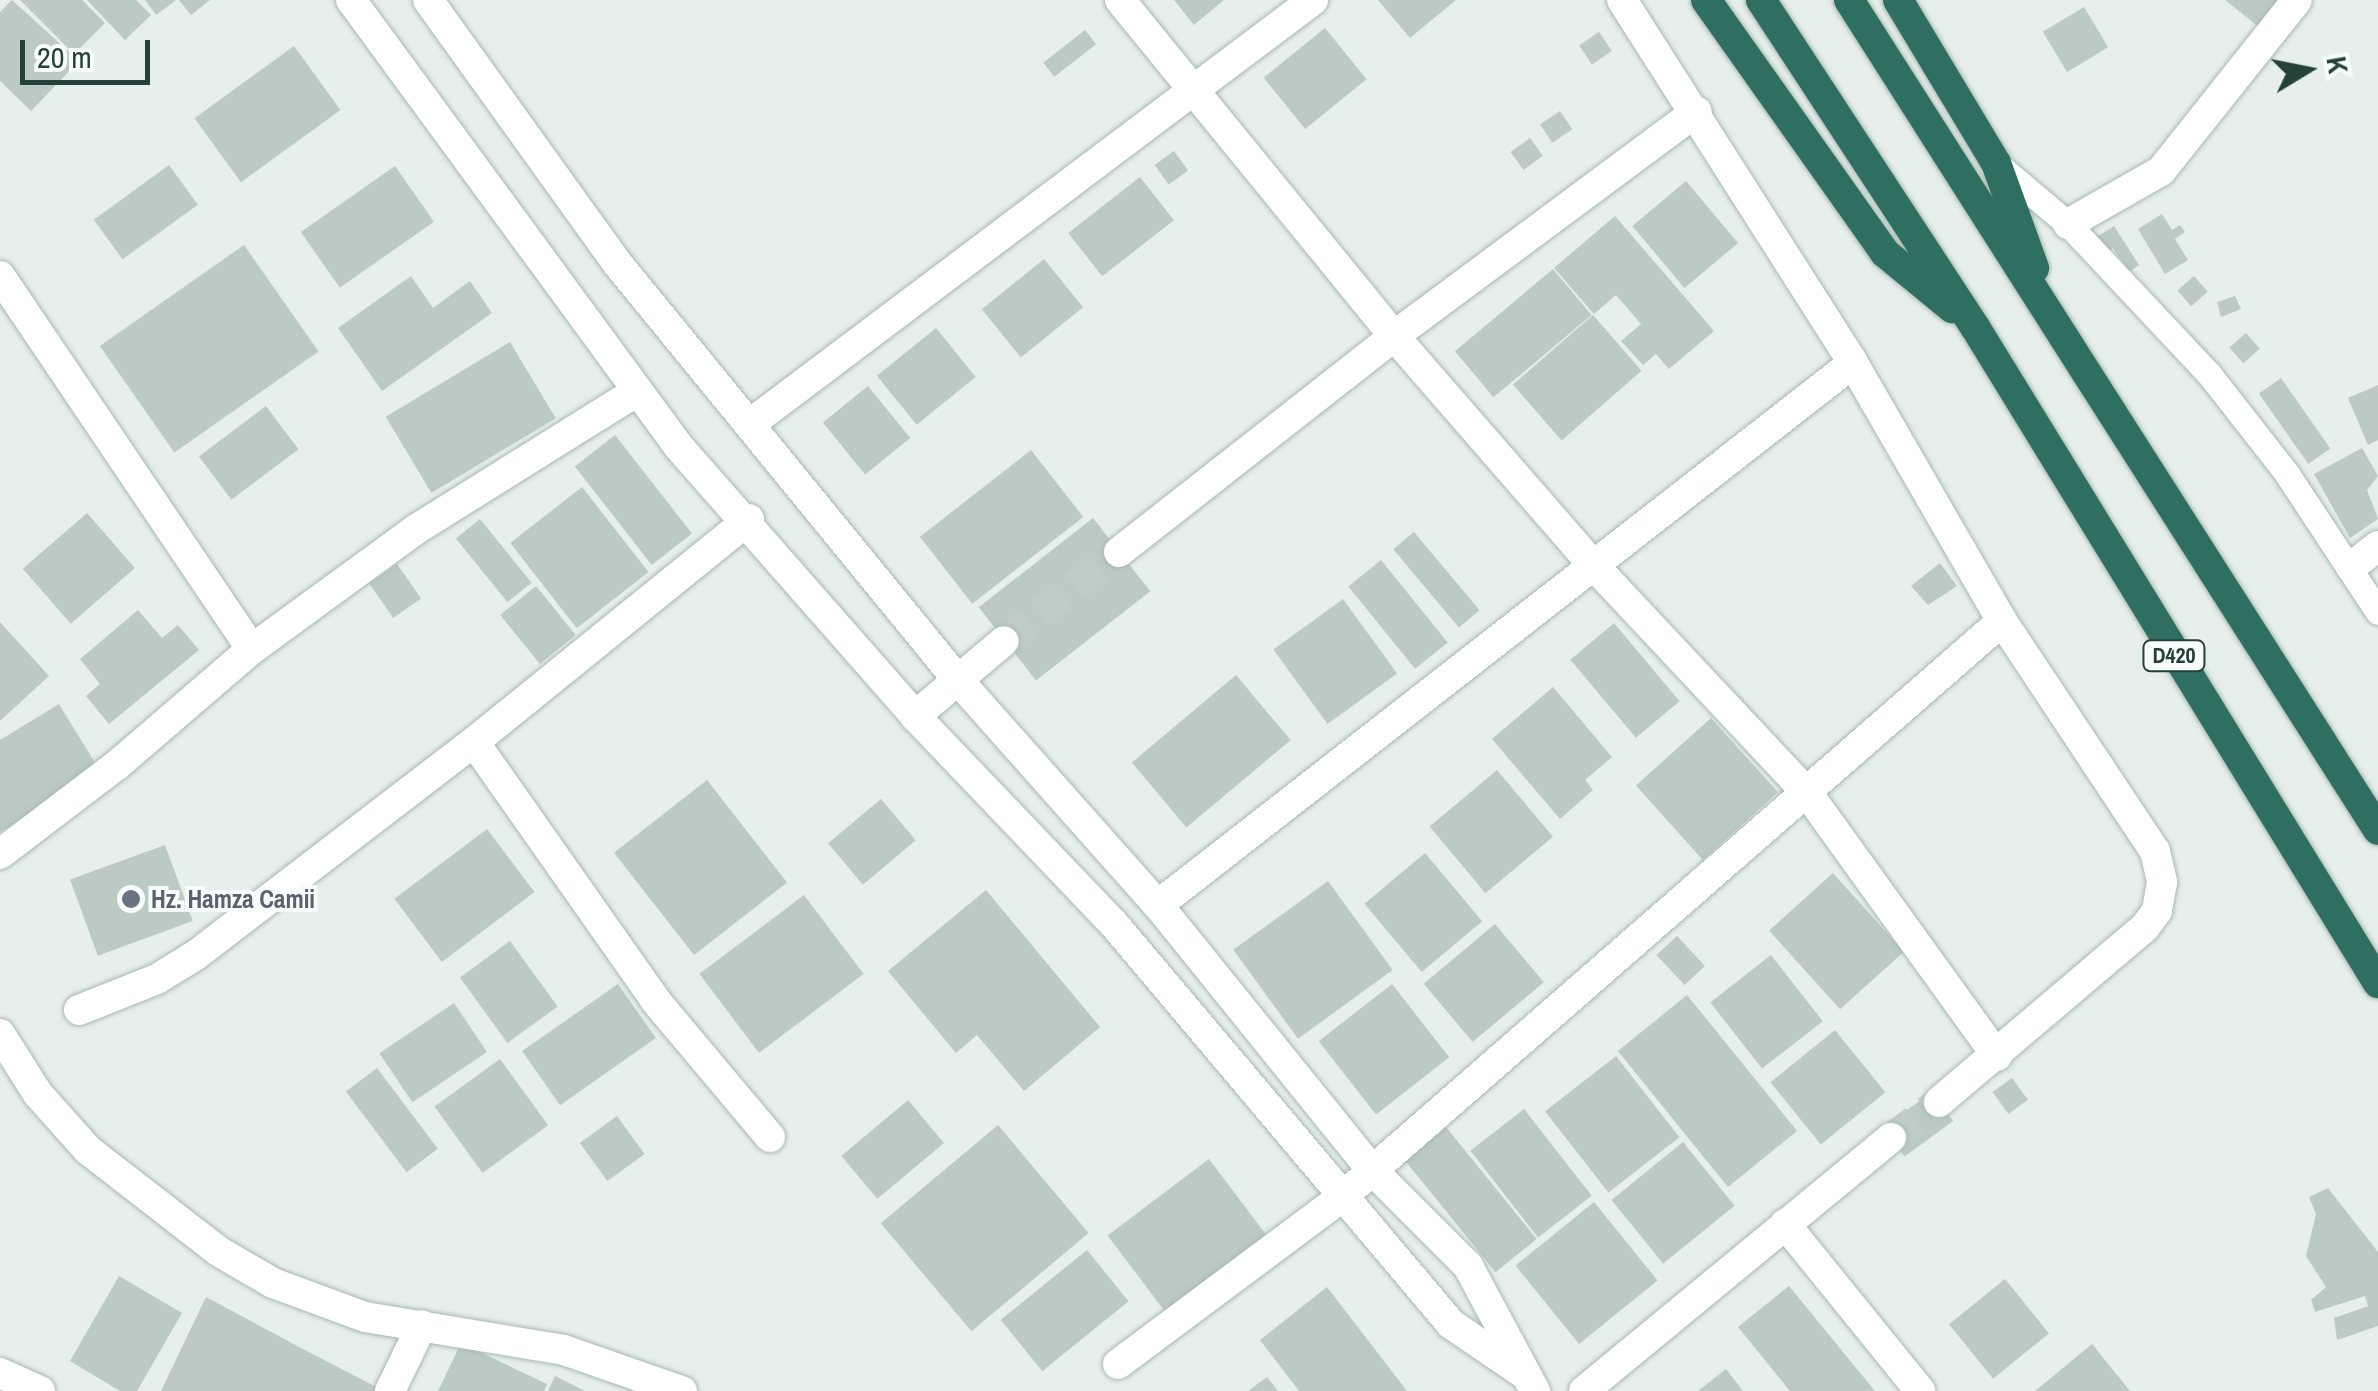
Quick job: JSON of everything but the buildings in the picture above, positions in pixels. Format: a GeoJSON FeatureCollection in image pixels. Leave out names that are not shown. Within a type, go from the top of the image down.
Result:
{"type":"FeatureCollection","features":[{"type":"Feature","properties":{"kind":"highway","name":"D420"},"geometry":{"type":"LineString","coordinates":[[1706,0],[1885,252],[1975,327],[2378,983]]}},
{"type":"Feature","properties":{"kind":"highway"},"geometry":{"type":"LineString","coordinates":[[1761,0],[1975,327]]}},
{"type":"Feature","properties":{"kind":"highway"},"geometry":{"type":"LineString","coordinates":[[1849,0],[2378,830]]}},
{"type":"Feature","properties":{"kind":"highway"},"geometry":{"type":"LineString","coordinates":[[1898,0],[1996,163],[2054,322]]}},
{"type":"Feature","properties":{"kind":"street"},"geometry":{"type":"LineString","coordinates":[[352,0],[636,392],[915,716],[1113,923],[1451,1324],[1529,1382]]}},
{"type":"Feature","properties":{"kind":"street"},"geometry":{"type":"LineString","coordinates":[[428,0],[606,248],[957,679],[1158,905],[1370,1168],[1468,1266],[1529,1382]]}},
{"type":"Feature","properties":{"kind":"street"},"geometry":{"type":"LineString","coordinates":[[1120,0],[1394,336],[1596,568],[1808,794],[1997,1056]]}},
{"type":"Feature","properties":{"kind":"street"},"geometry":{"type":"LineString","coordinates":[[750,424],[1198,92],[1313,0]]}},
{"type":"Feature","properties":{"kind":"street"},"geometry":{"type":"LineString","coordinates":[[1622,0],[1697,111],[1853,363],[2002,621],[2142,828],[2162,882],[2157,911],[2144,928],[1939,1102]]}},
{"type":"Feature","properties":{"kind":"street"},"geometry":{"type":"LineString","coordinates":[[2068,224],[2161,171],[2296,0]]}},
{"type":"Feature","properties":{"kind":"street"},"geometry":{"type":"LineString","coordinates":[[1119,552],[1394,336],[1697,111]]}},
{"type":"Feature","properties":{"kind":"street"},"geometry":{"type":"LineString","coordinates":[[0,276],[252,650]]}},
{"type":"Feature","properties":{"kind":"street"},"geometry":{"type":"LineString","coordinates":[[1158,905],[1596,568],[1853,363]]}},
{"type":"Feature","properties":{"kind":"street"},"geometry":{"type":"LineString","coordinates":[[0,854],[117,765],[252,650],[415,530],[636,392]]}},
{"type":"Feature","properties":{"kind":"street"},"geometry":{"type":"LineString","coordinates":[[79,1010],[157,980],[196,955],[474,742],[748,519]]}},
{"type":"Feature","properties":{"kind":"street"},"geometry":{"type":"LineString","coordinates":[[2351,567],[2378,546]]}},
{"type":"Feature","properties":{"kind":"street"},"geometry":{"type":"LineString","coordinates":[[1118,1364],[1342,1197],[1370,1168],[1808,794],[2002,621]]}},
{"type":"Feature","properties":{"kind":"street"},"geometry":{"type":"LineString","coordinates":[[915,716],[1004,641]]}},
{"type":"Feature","properties":{"kind":"street"},"geometry":{"type":"LineString","coordinates":[[474,742],[655,1000],[770,1136]]}},
{"type":"Feature","properties":{"kind":"street"},"geometry":{"type":"LineString","coordinates":[[0,1034],[38,1094],[88,1150],[218,1251],[320,1305],[564,1350],[682,1391]]}},
{"type":"Feature","properties":{"kind":"street"},"geometry":{"type":"LineString","coordinates":[[1584,1391],[1891,1138]]}},
{"type":"Feature","properties":{"kind":"street"},"geometry":{"type":"LineString","coordinates":[[1784,1224],[1920,1391]]}},
{"type":"Feature","properties":{"kind":"street"},"geometry":{"type":"LineString","coordinates":[[390,1391],[422,1325]]}},
{"type":"Feature","properties":{"kind":"street"},"geometry":{"type":"LineString","coordinates":[[0,1373],[40,1391]]}},
{"type":"Feature","properties":{"kind":"lane"},"geometry":{"type":"LineString","coordinates":[[1996,163],[2068,224],[2209,374],[2351,567],[2378,612]]}},
{"type":"Feature","properties":{"kind":"tunnel"},"geometry":{"type":"LineString","coordinates":[[1004,641],[1119,552]]}},
{"type":"Feature","properties":{"kind":"tunnel"},"geometry":{"type":"LineString","coordinates":[[1891,1138],[1939,1102]]}},
{"type":"Feature","properties":{"kind":"place","name":"Hz. Hamza Camii"},"geometry":{"type":"Point","coordinates":[131,899]}}]}
